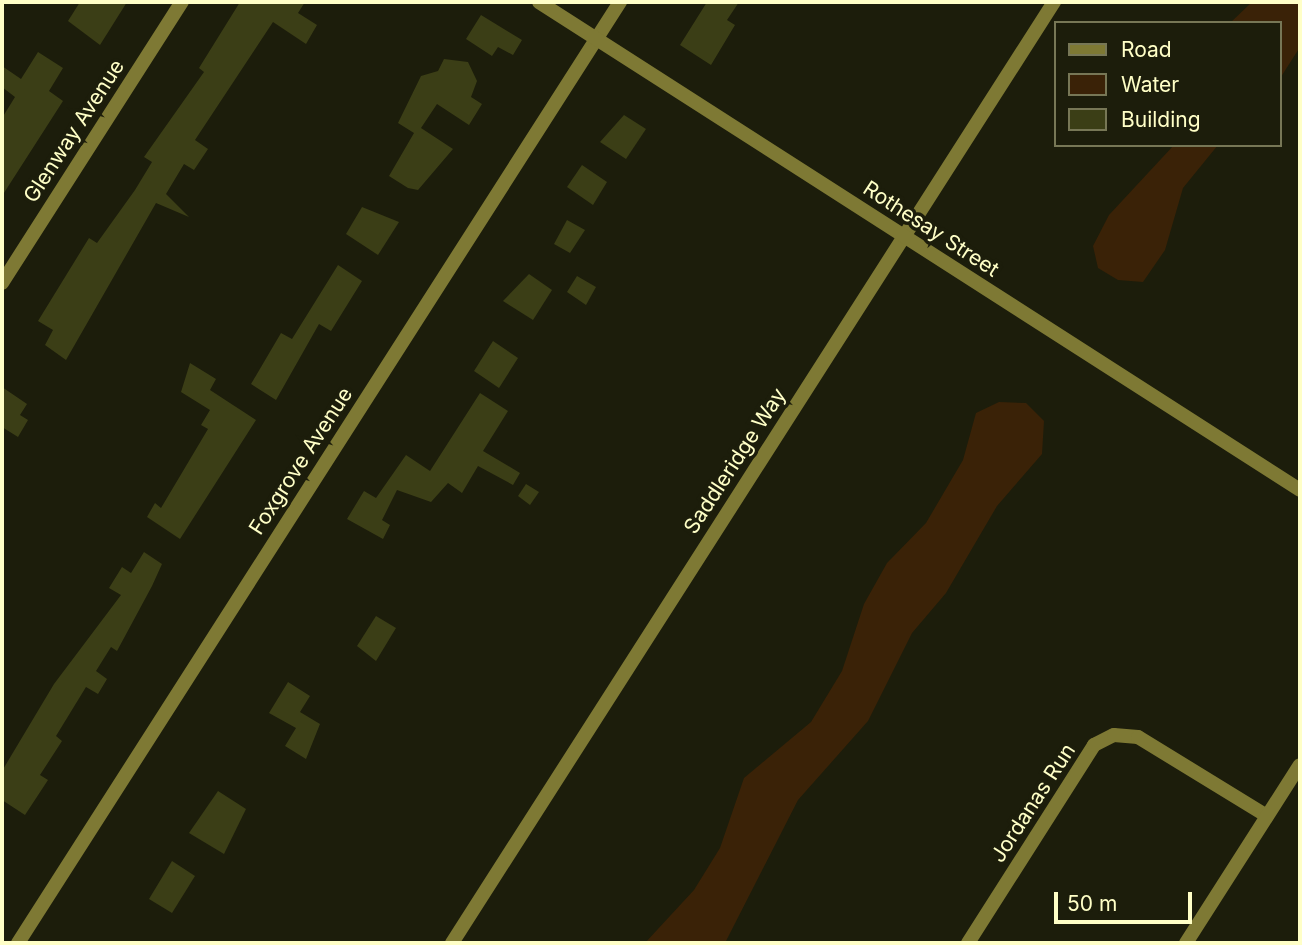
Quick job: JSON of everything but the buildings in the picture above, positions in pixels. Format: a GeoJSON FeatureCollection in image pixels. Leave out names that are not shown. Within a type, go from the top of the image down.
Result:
{"type":"FeatureCollection","features":[{"type":"Feature","properties":{"kind":"street","name":"Glenway Avenue"},"geometry":{"type":"LineString","coordinates":[[2,283],[182,2]]}},
{"type":"Feature","properties":{"kind":"street","name":"Rothesay Street"},"geometry":{"type":"LineString","coordinates":[[540,2],[1300,490]]}},
{"type":"Feature","properties":{"kind":"street","name":"Foxgrove Avenue"},"geometry":{"type":"LineString","coordinates":[[18,943],[620,2]]}},
{"type":"Feature","properties":{"kind":"street","name":"Saddleridge Way"},"geometry":{"type":"LineString","coordinates":[[452,943],[1054,2]]}},
{"type":"Feature","properties":{"kind":"street","name":"Jordanas Run"},"geometry":{"type":"LineString","coordinates":[[968,943],[1094,745],[1114,735],[1138,737],[1267,816]]}},
{"type":"Feature","properties":{"kind":"street"},"geometry":{"type":"LineString","coordinates":[[1186,943],[1300,765]]}},
{"type":"Feature","properties":{"kind":"water"},"geometry":{"type":"Polygon","coordinates":[[[1252,2],[1300,2],[1300,47],[1281,77],[1281,21],[1232,21],[1252,2]]]}},
{"type":"Feature","properties":{"kind":"water"},"geometry":{"type":"Polygon","coordinates":[[[1172,147],[1216,147],[1183,188],[1165,250],[1143,282],[1118,280],[1098,268],[1093,246],[1109,215],[1172,147]]]}},
{"type":"Feature","properties":{"kind":"water"},"geometry":{"type":"Polygon","coordinates":[[[999,402],[1026,403],[1044,421],[1042,454],[997,506],[946,593],[912,633],[868,721],[798,800],[725,943],[645,943],[694,890],[720,848],[744,778],[811,722],[842,671],[864,604],[887,563],[926,523],[963,460],[976,413],[999,402]]]}}]}
